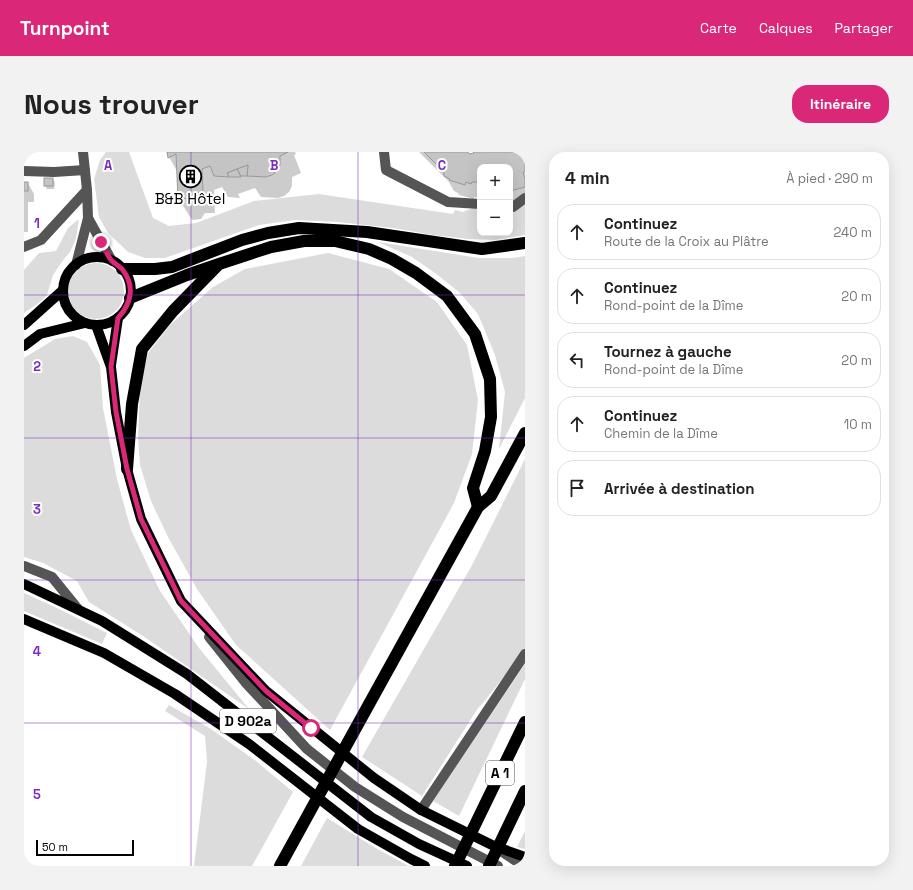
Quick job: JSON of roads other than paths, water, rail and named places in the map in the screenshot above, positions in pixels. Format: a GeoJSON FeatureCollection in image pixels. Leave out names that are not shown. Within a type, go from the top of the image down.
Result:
{"type":"FeatureCollection","features":[{"type":"Feature","properties":{"kind":"highway"},"geometry":{"type":"LineString","coordinates":[[122,269],[155,269],[172,267],[242,240],[268,233],[299,228],[367,232],[482,249],[525,243]]}},
{"type":"Feature","properties":{"kind":"highway"},"geometry":{"type":"LineString","coordinates":[[130,298],[219,264],[271,247],[304,241],[335,241],[369,249],[392,259],[416,273],[447,296],[475,334],[490,379],[491,417],[485,451],[473,488],[478,507]]}},
{"type":"Feature","properties":{"kind":"highway"},"geometry":{"type":"LineString","coordinates":[[127,469],[132,404],[142,349],[173,311],[219,264]]}},
{"type":"Feature","properties":{"kind":"highway"},"geometry":{"type":"LineString","coordinates":[[280,866],[478,507],[491,496],[525,433]]}},
{"type":"Feature","properties":{"kind":"highway","name":"A 1"},"geometry":{"type":"LineString","coordinates":[[455,866],[525,722]]}},
{"type":"Feature","properties":{"kind":"highway","name":"A 1"},"geometry":{"type":"LineString","coordinates":[[489,866],[525,791]]}},
{"type":"Feature","properties":{"kind":"main road"},"geometry":{"type":"LineString","coordinates":[[103,258],[112,261],[122,269],[127,277],[130,287],[130,298],[128,305],[118,318],[108,323],[96,325],[85,323],[76,318],[68,310],[64,301],[64,281],[68,273],[84,260],[103,258]]}},
{"type":"Feature","properties":{"kind":"main road"},"geometry":{"type":"LineString","coordinates":[[24,325],[63,290]]}},
{"type":"Feature","properties":{"kind":"main road"},"geometry":{"type":"LineString","coordinates":[[111,367],[118,318]]}},
{"type":"Feature","properties":{"kind":"main road"},"geometry":{"type":"LineString","coordinates":[[24,346],[40,334],[85,323]]}},
{"type":"Feature","properties":{"kind":"main road"},"geometry":{"type":"LineString","coordinates":[[96,325],[111,367],[116,412],[127,469],[141,519],[181,601],[266,691],[374,778],[421,810],[494,846],[525,857]]}},
{"type":"Feature","properties":{"kind":"main road","name":"D 902a"},"geometry":{"type":"LineString","coordinates":[[24,584],[102,621],[187,674],[371,817],[419,844],[467,866]]}},
{"type":"Feature","properties":{"kind":"main road","name":"D 902a"},"geometry":{"type":"LineString","coordinates":[[24,619],[104,653],[175,694],[249,744],[358,829],[425,866]]}},
{"type":"Feature","properties":{"kind":"street"},"geometry":{"type":"LineString","coordinates":[[76,265],[88,218],[83,152]]}},
{"type":"Feature","properties":{"kind":"street"},"geometry":{"type":"LineString","coordinates":[[85,167],[90,152]]}},
{"type":"Feature","properties":{"kind":"street"},"geometry":{"type":"LineString","coordinates":[[384,152],[386,170],[448,202],[477,204]]}},
{"type":"Feature","properties":{"kind":"street"},"geometry":{"type":"LineString","coordinates":[[24,171],[54,172],[85,167]]}},
{"type":"Feature","properties":{"kind":"street"},"geometry":{"type":"LineString","coordinates":[[24,246],[41,240],[87,190]]}},
{"type":"Feature","properties":{"kind":"street"},"geometry":{"type":"LineString","coordinates":[[513,206],[525,198]]}},
{"type":"Feature","properties":{"kind":"street"},"geometry":{"type":"LineString","coordinates":[[88,218],[112,261]]}},
{"type":"Feature","properties":{"kind":"street"},"geometry":{"type":"LineString","coordinates":[[24,566],[52,577],[78,609]]}},
{"type":"Feature","properties":{"kind":"street"},"geometry":{"type":"LineString","coordinates":[[181,601],[245,682],[307,749],[355,787],[403,818],[498,866]]}},
{"type":"Feature","properties":{"kind":"street"},"geometry":{"type":"LineString","coordinates":[[421,810],[525,654]]}},
{"type":"Feature","properties":{"kind":"street"},"geometry":{"type":"LineString","coordinates":[[494,846],[516,861],[525,865]]}},
{"type":"Feature","properties":{"kind":"place","name":"B&B Hôtel"},"geometry":{"type":"Point","coordinates":[190,176]}}]}
